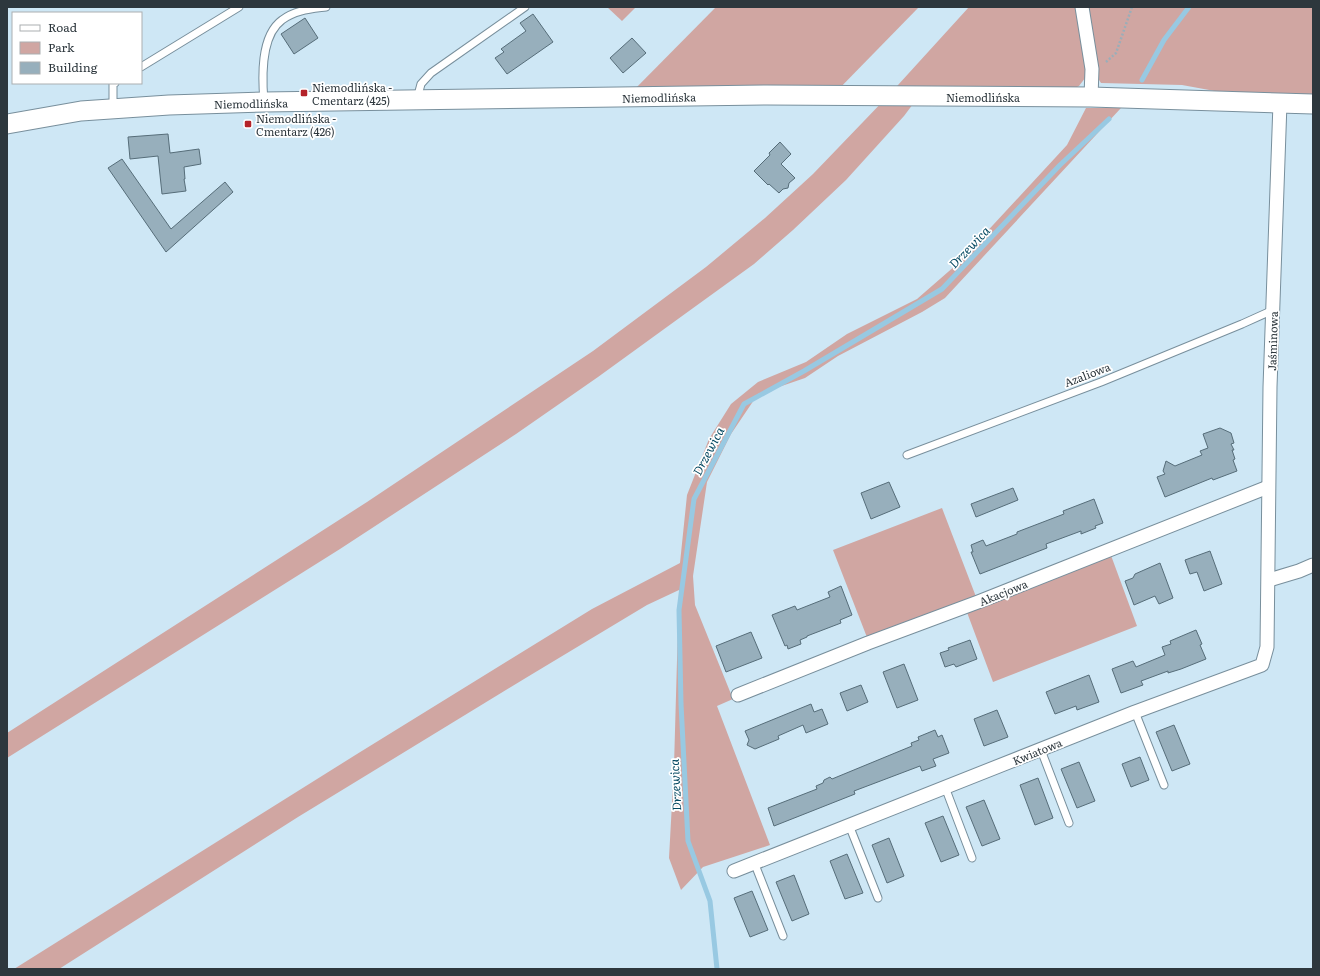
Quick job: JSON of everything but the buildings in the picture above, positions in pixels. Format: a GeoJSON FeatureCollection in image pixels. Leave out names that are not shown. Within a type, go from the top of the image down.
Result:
{"type":"FeatureCollection","features":[{"type":"Feature","properties":{"kind":"main road","name":"Niemodlińska"},"geometry":{"type":"LineString","coordinates":[[7,124],[81,111],[169,105],[264,102],[767,95],[1091,97],[1313,104]]}},
{"type":"Feature","properties":{"kind":"street"},"geometry":{"type":"LineString","coordinates":[[1082,7],[1092,69],[1091,97]]}},
{"type":"Feature","properties":{"kind":"street","name":"Jaśminowa"},"geometry":{"type":"LineString","coordinates":[[1269,580],[1268,487],[1280,103]]}},
{"type":"Feature","properties":{"kind":"street","name":"Akacjowa"},"geometry":{"type":"LineString","coordinates":[[738,695],[1268,487]]}},
{"type":"Feature","properties":{"kind":"street"},"geometry":{"type":"LineString","coordinates":[[1269,580],[1299,572],[1313,565]]}},
{"type":"Feature","properties":{"kind":"street","name":"Kwiatowa"},"geometry":{"type":"LineString","coordinates":[[734,870],[1136,712],[1262,665],[1267,647],[1269,580]]}},
{"type":"Feature","properties":{"kind":"lane"},"geometry":{"type":"LineString","coordinates":[[142,66],[239,7]]}},
{"type":"Feature","properties":{"kind":"lane"},"geometry":{"type":"LineString","coordinates":[[264,102],[262,78],[266,48],[271,32],[282,20],[301,11],[326,7]]}},
{"type":"Feature","properties":{"kind":"lane"},"geometry":{"type":"LineString","coordinates":[[417,100],[421,84],[431,73],[525,7]]}},
{"type":"Feature","properties":{"kind":"lane"},"geometry":{"type":"LineString","coordinates":[[113,84],[113,109]]}},
{"type":"Feature","properties":{"kind":"lane","name":"Azaliowa"},"geometry":{"type":"LineString","coordinates":[[907,455],[1101,382],[1273,310]]}},
{"type":"Feature","properties":{"kind":"lane"},"geometry":{"type":"LineString","coordinates":[[1136,712],[1164,784]]}},
{"type":"Feature","properties":{"kind":"lane"},"geometry":{"type":"LineString","coordinates":[[1041,750],[1069,823]]}},
{"type":"Feature","properties":{"kind":"lane"},"geometry":{"type":"LineString","coordinates":[[945,788],[972,858]]}},
{"type":"Feature","properties":{"kind":"lane"},"geometry":{"type":"LineString","coordinates":[[849,825],[878,898]]}},
{"type":"Feature","properties":{"kind":"lane"},"geometry":{"type":"LineString","coordinates":[[754,862],[783,936]]}},
{"type":"Feature","properties":{"kind":"path"},"geometry":{"type":"LineString","coordinates":[[1092,74],[1116,53],[1132,7]]}},
{"type":"Feature","properties":{"kind":"green space"},"geometry":{"type":"Polygon","coordinates":[[[607,7],[636,7],[622,21],[607,7]]]}},
{"type":"Feature","properties":{"kind":"green space"},"geometry":{"type":"Polygon","coordinates":[[[716,7],[919,7],[832,96],[627,97],[716,7]]]}},
{"type":"Feature","properties":{"kind":"green space"},"geometry":{"type":"Polygon","coordinates":[[[969,7],[1313,7],[1313,104],[1280,103],[1182,85],[1101,83],[1092,69],[1079,86],[1057,97],[919,96],[904,116],[846,180],[754,264],[598,377],[516,434],[340,549],[7,758],[7,733],[367,502],[593,351],[706,267],[765,218],[813,174],[888,96],[969,7]]]}},
{"type":"Feature","properties":{"kind":"green space"},"geometry":{"type":"Polygon","coordinates":[[[1086,108],[1121,108],[945,298],[922,312],[838,356],[805,378],[758,394],[731,434],[707,482],[693,576],[695,605],[733,699],[717,706],[770,845],[703,867],[681,890],[669,858],[674,766],[679,590],[647,605],[298,817],[59,969],[14,969],[592,609],[680,563],[687,495],[709,439],[731,404],[758,382],[806,362],[847,334],[917,299],[956,265],[1067,145],[1086,108]]]}},
{"type":"Feature","properties":{"kind":"green space"},"geometry":{"type":"Polygon","coordinates":[[[942,508],[978,602],[1109,550],[1137,626],[993,682],[965,607],[870,645],[833,550],[942,508]]]}},
{"type":"Feature","properties":{"kind":"waterway","name":"Drzewica"},"geometry":{"type":"LineString","coordinates":[[1142,80],[1164,40],[1189,7]]}},
{"type":"Feature","properties":{"kind":"waterway","name":"Drzewica"},"geometry":{"type":"LineString","coordinates":[[717,969],[710,901],[688,841],[681,704],[679,610],[694,499],[744,404],[804,371],[942,289],[1060,165],[1109,119]]}},
{"type":"Feature","properties":{"kind":"place","name":"Niemodlińska - Cmentarz (425)"},"geometry":{"type":"Point","coordinates":[304,93]}},
{"type":"Feature","properties":{"kind":"place","name":"Niemodlińska - Cmentarz (426)"},"geometry":{"type":"Point","coordinates":[248,124]}}]}
